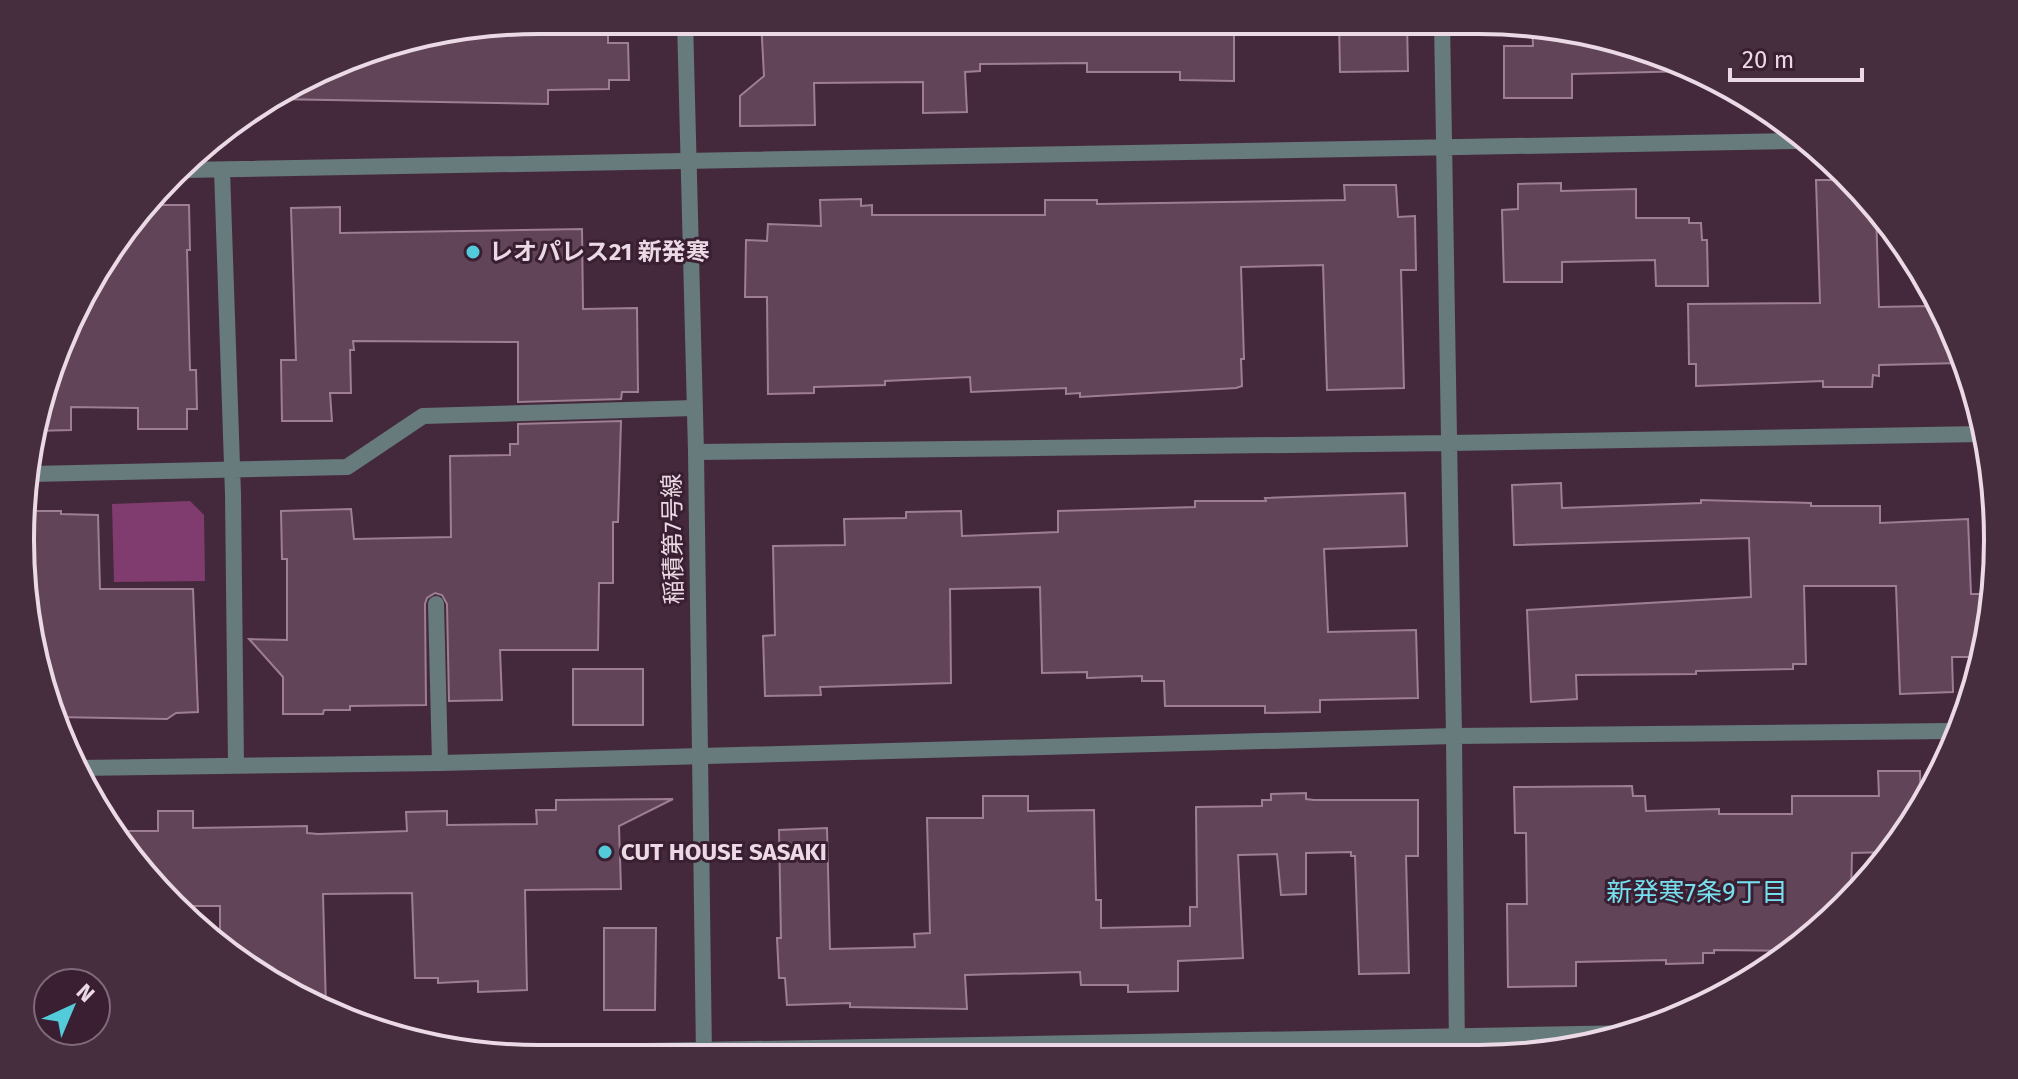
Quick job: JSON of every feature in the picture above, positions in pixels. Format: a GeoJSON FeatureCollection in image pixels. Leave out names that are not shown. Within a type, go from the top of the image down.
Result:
{"type":"FeatureCollection","features":[{"type":"Feature","properties":{"kind":"street","name":"稲積第7号線"},"geometry":{"type":"LineString","coordinates":[[685,34],[696,452],[704,1045]]}},
{"type":"Feature","properties":{"kind":"street"},"geometry":{"type":"LineString","coordinates":[[1442,34],[1457,1045]]}},
{"type":"Feature","properties":{"kind":"street"},"geometry":{"type":"LineString","coordinates":[[195,170],[1790,141]]}},
{"type":"Feature","properties":{"kind":"street"},"geometry":{"type":"LineString","coordinates":[[222,170],[232,469],[236,765]]}},
{"type":"Feature","properties":{"kind":"street"},"geometry":{"type":"LineString","coordinates":[[38,474],[347,467],[423,416],[694,408]]}},
{"type":"Feature","properties":{"kind":"street"},"geometry":{"type":"LineString","coordinates":[[696,452],[1973,434]]}},
{"type":"Feature","properties":{"kind":"street"},"geometry":{"type":"LineString","coordinates":[[436,604],[440,763]]}},
{"type":"Feature","properties":{"kind":"street"},"geometry":{"type":"LineString","coordinates":[[89,768],[440,763],[1454,736],[1947,731]]}},
{"type":"Feature","properties":{"kind":"street"},"geometry":{"type":"LineString","coordinates":[[1471,1045],[1556,1039]]}},
{"type":"Feature","properties":{"kind":"shaded area"},"geometry":{"type":"Polygon","coordinates":[[[190,501],[204,515],[205,581],[114,582],[112,504],[190,501]]]}},
{"type":"Feature","properties":{"kind":"building"},"geometry":{"type":"Polygon","coordinates":[[[608,34],[608,43],[628,43],[629,80],[609,80],[609,89],[548,90],[548,104],[292,99],[346,72],[377,61],[474,38],[608,34]]]}},
{"type":"Feature","properties":{"kind":"building"},"geometry":{"type":"Polygon","coordinates":[[[762,34],[1234,34],[1234,81],[1180,80],[1180,72],[1087,72],[1087,63],[980,64],[980,71],[965,72],[967,112],[923,113],[923,82],[814,83],[815,125],[740,126],[740,96],[764,76],[762,34]]]}},
{"type":"Feature","properties":{"kind":"building"},"geometry":{"type":"Polygon","coordinates":[[[1339,34],[1407,34],[1408,71],[1340,72],[1339,34]]]}},
{"type":"Feature","properties":{"kind":"building"},"geometry":{"type":"Polygon","coordinates":[[[1533,37],[1577,44],[1671,72],[1572,74],[1572,98],[1504,98],[1504,46],[1533,46],[1533,37]]]}},
{"type":"Feature","properties":{"kind":"building"},"geometry":{"type":"Polygon","coordinates":[[[1816,180],[1834,180],[1877,228],[1879,307],[1927,306],[1952,363],[1879,365],[1879,376],[1873,375],[1872,387],[1823,387],[1823,381],[1696,386],[1696,364],[1689,364],[1688,304],[1820,303],[1816,180]]]}},
{"type":"Feature","properties":{"kind":"building"},"geometry":{"type":"Polygon","coordinates":[[[1561,183],[1561,191],[1636,189],[1636,218],[1689,218],[1689,223],[1701,223],[1702,240],[1707,240],[1708,286],[1656,286],[1655,260],[1562,262],[1562,282],[1504,282],[1502,210],[1518,209],[1518,184],[1561,183]]]}},
{"type":"Feature","properties":{"kind":"building"},"geometry":{"type":"Polygon","coordinates":[[[1344,185],[1396,185],[1398,217],[1415,216],[1416,270],[1401,270],[1404,388],[1327,390],[1323,265],[1241,267],[1244,359],[1241,359],[1242,386],[1236,388],[1080,397],[1080,393],[1066,394],[1066,388],[971,392],[970,377],[885,381],[885,385],[814,387],[814,393],[768,394],[767,297],[745,297],[746,240],[767,241],[768,224],[821,226],[820,200],[861,199],[861,206],[872,205],[872,215],[1045,215],[1045,200],[1097,200],[1097,204],[1345,200],[1344,185]]]}},
{"type":"Feature","properties":{"kind":"building"},"geometry":{"type":"Polygon","coordinates":[[[189,205],[190,370],[196,370],[197,409],[187,409],[187,429],[138,429],[138,408],[71,407],[71,430],[46,431],[61,377],[86,316],[119,259],[159,206],[189,205]]]}},
{"type":"Feature","properties":{"kind":"building"},"geometry":{"type":"Polygon","coordinates":[[[340,207],[340,233],[582,229],[583,309],[637,308],[638,392],[622,392],[621,399],[518,402],[518,342],[353,341],[354,350],[350,350],[351,393],[330,393],[332,421],[282,421],[281,360],[296,360],[291,208],[340,207]]]}},
{"type":"Feature","properties":{"kind":"building"},"geometry":{"type":"Polygon","coordinates":[[[621,421],[618,522],[613,522],[613,583],[599,583],[598,650],[500,650],[502,700],[449,701],[447,604],[442,595],[435,593],[427,598],[425,604],[426,705],[350,706],[350,710],[324,710],[323,714],[283,714],[283,677],[249,639],[287,640],[287,559],[282,559],[281,511],[351,509],[354,539],[451,537],[450,456],[510,455],[510,444],[518,444],[518,424],[621,421]]]}},
{"type":"Feature","properties":{"kind":"building"},"geometry":{"type":"Polygon","coordinates":[[[1561,483],[1562,508],[1701,503],[1701,500],[1880,506],[1880,523],[1968,519],[1971,594],[1981,594],[1970,657],[1952,657],[1953,692],[1900,694],[1896,586],[1804,586],[1806,664],[1793,664],[1793,669],[1696,671],[1696,674],[1576,675],[1577,699],[1531,702],[1527,610],[1751,597],[1749,538],[1514,545],[1512,485],[1561,483]]]}},
{"type":"Feature","properties":{"kind":"building"},"geometry":{"type":"Polygon","coordinates":[[[1405,493],[1407,546],[1324,549],[1328,632],[1416,630],[1418,698],[1320,700],[1320,712],[1265,713],[1265,706],[1165,706],[1164,681],[1142,681],[1142,676],[1087,678],[1087,672],[1042,673],[1040,587],[950,589],[951,683],[820,687],[821,695],[765,696],[763,636],[775,635],[773,546],[845,545],[844,519],[906,518],[906,512],[961,511],[962,536],[1058,532],[1058,511],[1195,507],[1195,501],[1266,501],[1265,498],[1405,493]]]}},
{"type":"Feature","properties":{"kind":"building"},"geometry":{"type":"Polygon","coordinates":[[[35,511],[98,515],[100,589],[193,589],[198,712],[176,713],[167,719],[66,717],[51,670],[38,605],[35,511]]]}},
{"type":"Feature","properties":{"kind":"building"},"geometry":{"type":"Polygon","coordinates":[[[573,669],[643,669],[643,725],[573,725],[573,669]]]}},
{"type":"Feature","properties":{"kind":"building"},"geometry":{"type":"Polygon","coordinates":[[[1878,771],[1920,771],[1920,784],[1876,852],[1852,853],[1851,881],[1812,920],[1772,951],[1714,950],[1714,953],[1703,953],[1703,963],[1666,964],[1666,960],[1576,962],[1576,986],[1508,987],[1507,904],[1527,904],[1526,833],[1515,833],[1514,787],[1632,786],[1633,796],[1645,796],[1646,811],[1719,809],[1719,814],[1792,814],[1792,796],[1879,796],[1878,771]]]}},
{"type":"Feature","properties":{"kind":"building"},"geometry":{"type":"Polygon","coordinates":[[[1306,793],[1306,799],[1314,800],[1418,800],[1418,856],[1406,856],[1409,973],[1359,974],[1355,856],[1351,856],[1351,852],[1306,853],[1306,894],[1281,895],[1277,854],[1238,855],[1243,958],[1178,961],[1178,991],[1128,992],[1128,985],[1081,985],[1080,972],[965,975],[967,1009],[850,1007],[850,1003],[787,1005],[785,978],[779,978],[777,938],[781,938],[779,830],[827,828],[830,949],[915,947],[914,934],[930,933],[927,818],[983,818],[983,796],[1028,796],[1028,811],[1094,810],[1096,900],[1101,900],[1101,928],[1190,926],[1190,907],[1197,907],[1196,807],[1262,806],[1262,800],[1271,800],[1271,794],[1306,793]]]}},
{"type":"Feature","properties":{"kind":"building"},"geometry":{"type":"Polygon","coordinates":[[[673,799],[619,826],[621,889],[525,890],[527,990],[478,992],[478,981],[438,983],[438,978],[415,978],[412,893],[323,894],[326,998],[259,960],[220,931],[220,906],[191,906],[159,873],[127,831],[158,831],[158,811],[193,811],[193,828],[307,826],[307,833],[318,834],[407,831],[406,812],[447,811],[447,825],[537,824],[536,810],[556,810],[556,800],[673,799]]]}},
{"type":"Feature","properties":{"kind":"building"},"geometry":{"type":"Polygon","coordinates":[[[604,928],[656,928],[655,1010],[604,1010],[604,928]]]}},
{"type":"Feature","properties":{"kind":"place","name":"レオパレス21 新発寒"},"geometry":{"type":"Point","coordinates":[473,252]}},
{"type":"Feature","properties":{"kind":"place","name":"CUT HOUSE SASAKI"},"geometry":{"type":"Point","coordinates":[605,852]}},
{"type":"Feature","properties":{"kind":"district","name":"新発寒7条9丁目"},"geometry":{"type":"Point","coordinates":[1697,892]}}]}
